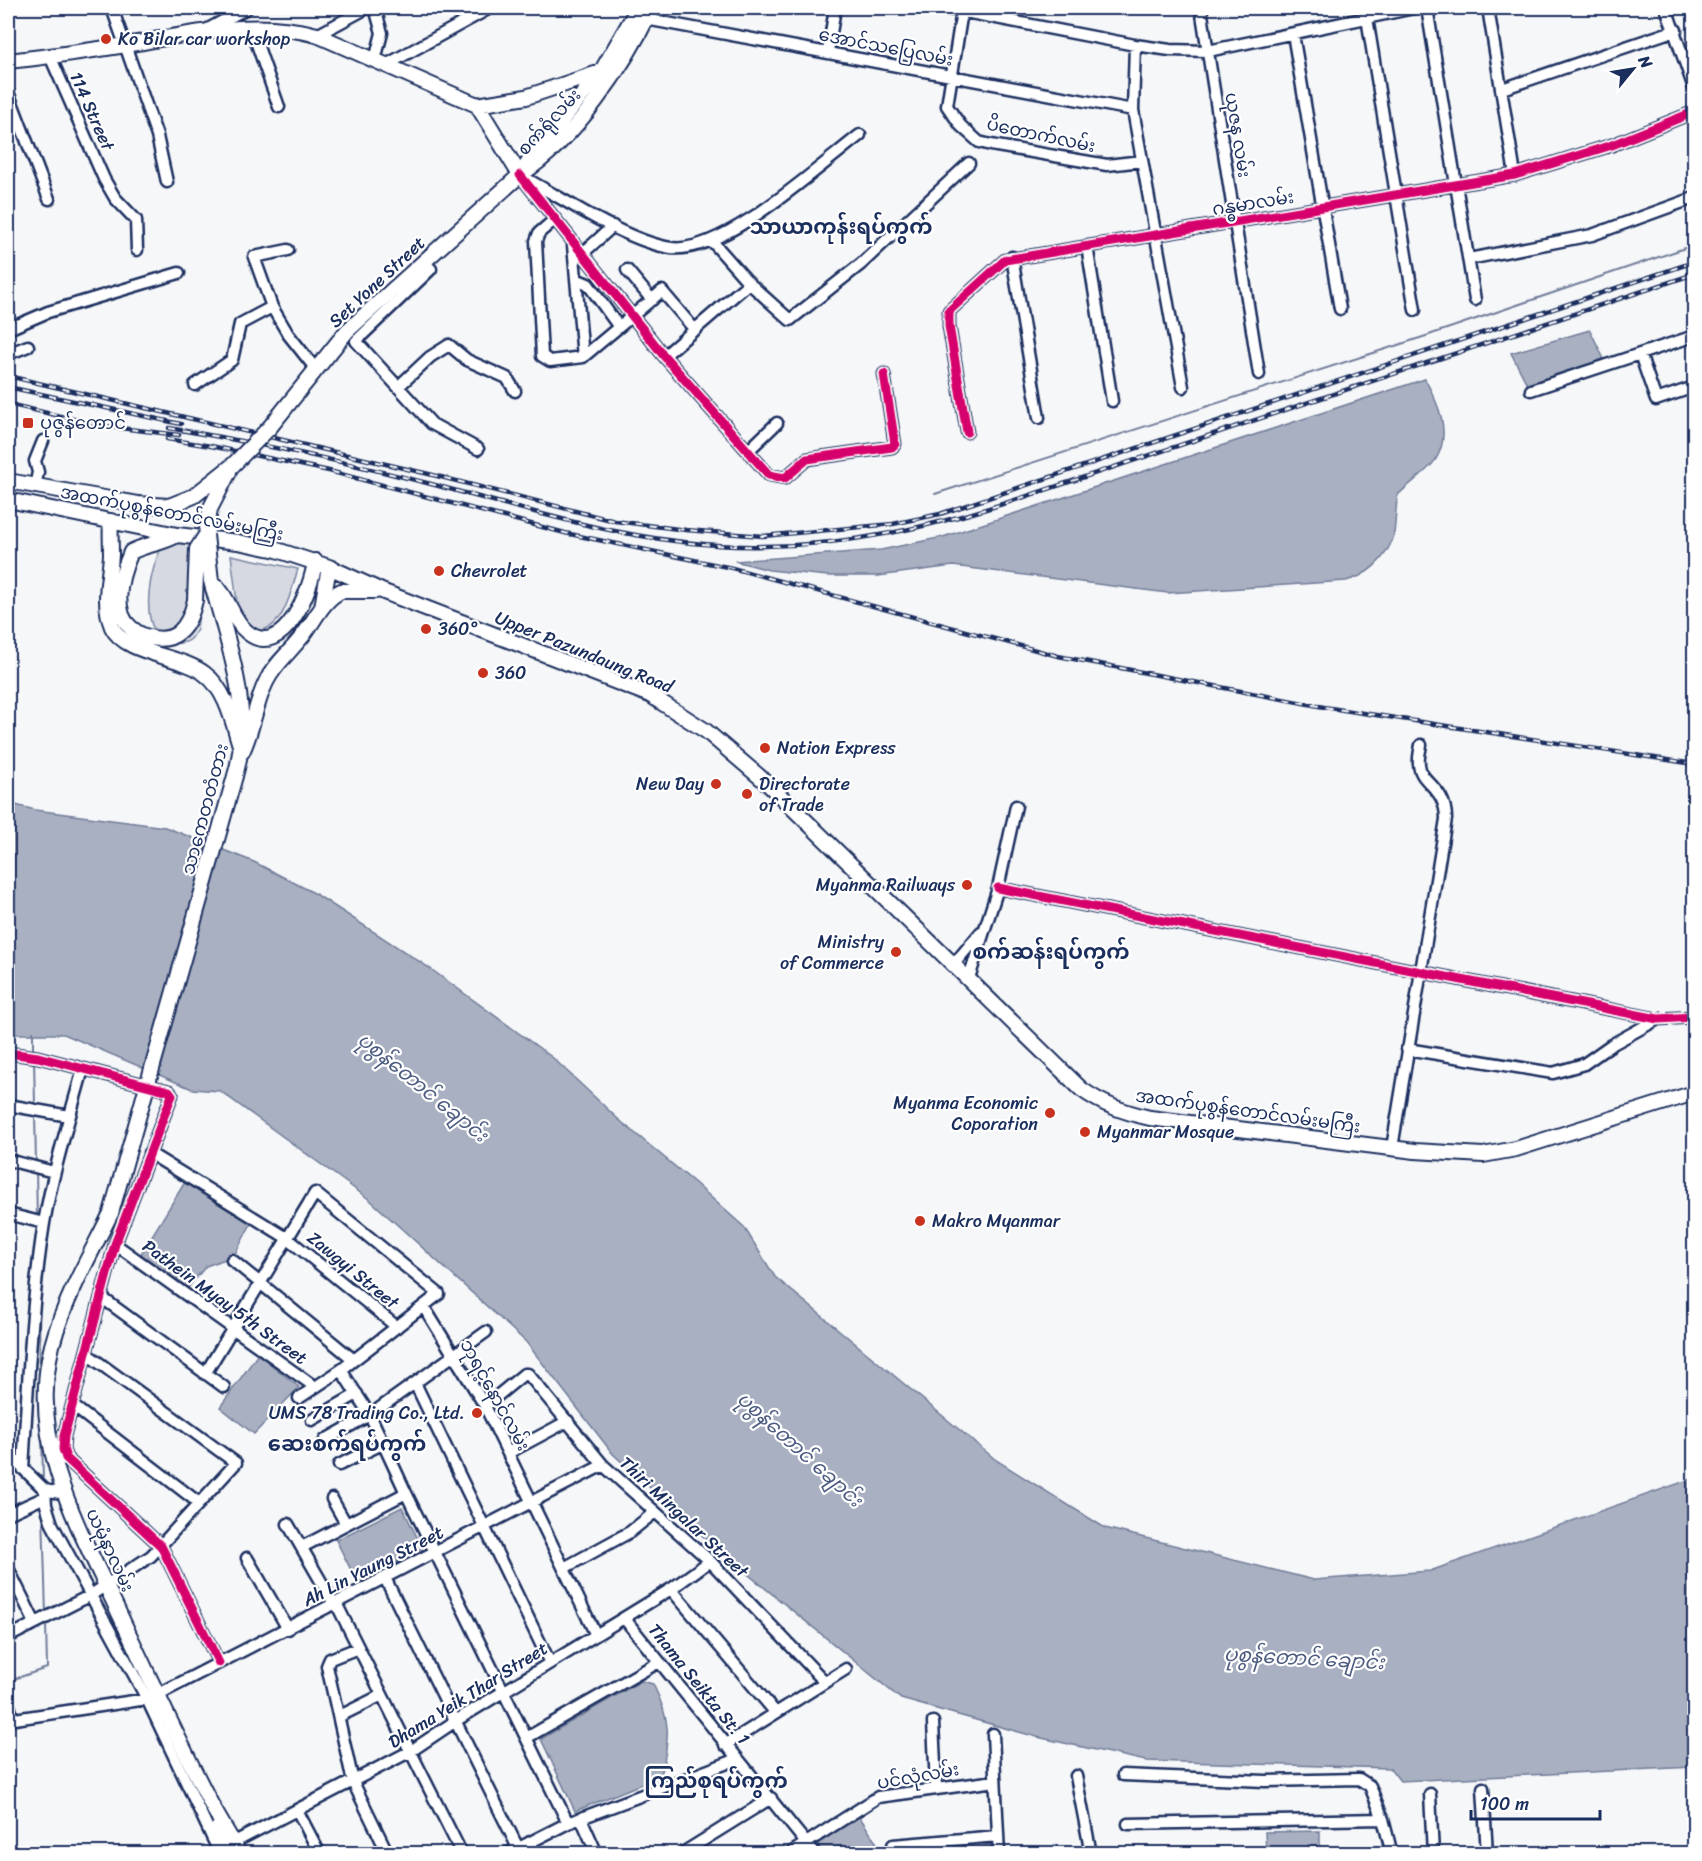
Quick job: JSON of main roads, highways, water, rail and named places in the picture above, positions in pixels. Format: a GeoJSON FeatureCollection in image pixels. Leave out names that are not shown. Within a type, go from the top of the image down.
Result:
{"type":"FeatureCollection","features":[{"type":"Feature","properties":{"kind":"main road","name":"စက်ရုံလမ်း"},"geometry":{"type":"LineString","coordinates":[[520,175],[540,163],[607,75],[642,13]]}},
{"type":"Feature","properties":{"kind":"main road"},"geometry":{"type":"LineString","coordinates":[[8,61],[127,45],[204,30],[250,27],[295,29],[317,35],[477,105],[526,97],[607,75]]}},
{"type":"Feature","properties":{"kind":"main road"},"geometry":{"type":"LineString","coordinates":[[477,105],[520,175]]}},
{"type":"Feature","properties":{"kind":"main road","name":"Set Yone Street"},"geometry":{"type":"LineString","coordinates":[[270,427],[315,368],[347,331],[520,175]]}},
{"type":"Feature","properties":{"kind":"main road","name":"သာကေတတံတား"},"geometry":{"type":"LineString","coordinates":[[111,1213],[242,752],[239,697],[211,581],[206,535],[210,509],[233,465],[270,427]]}},
{"type":"Feature","properties":{"kind":"main road"},"geometry":{"type":"LineString","coordinates":[[8,481],[138,504],[169,506],[194,496],[233,465]]}},
{"type":"Feature","properties":{"kind":"main road","name":"အထက်ပုစွန်တောင်လမ်းမကြီး"},"geometry":{"type":"LineString","coordinates":[[8,500],[177,535],[238,542],[315,561],[329,567]]}},
{"type":"Feature","properties":{"kind":"main road"},"geometry":{"type":"LineString","coordinates":[[111,521],[106,607],[113,628],[129,643],[191,665],[206,674],[217,686],[223,698],[242,752]]}},
{"type":"Feature","properties":{"kind":"main road"},"geometry":{"type":"LineString","coordinates":[[177,535],[163,543],[143,546],[131,552],[122,582],[121,612],[125,622],[140,634],[164,640],[172,637],[187,623],[195,600],[197,549],[206,535]]}},
{"type":"Feature","properties":{"kind":"main road"},"geometry":{"type":"LineString","coordinates":[[211,581],[225,595],[244,630],[249,634],[266,639],[274,637],[293,620],[307,592],[315,561]]}},
{"type":"Feature","properties":{"kind":"main road"},"geometry":{"type":"LineString","coordinates":[[322,607],[329,567]]}},
{"type":"Feature","properties":{"kind":"main road","name":"Upper Pazundaung Road"},"geometry":{"type":"LineString","coordinates":[[329,567],[384,591],[650,694],[680,712],[768,784],[1082,1089]]}},
{"type":"Feature","properties":{"kind":"main road"},"geometry":{"type":"LineString","coordinates":[[242,752],[254,723],[265,685],[275,666],[301,639],[322,607],[341,591],[384,591]]}},
{"type":"Feature","properties":{"kind":"main road","name":"အထက်ပုစွန်တောင်လမ်းမကြီး"},"geometry":{"type":"LineString","coordinates":[[1082,1089],[1107,1105],[1150,1118],[1392,1148],[1484,1155],[1516,1149],[1695,1093]]}},
{"type":"Feature","properties":{"kind":"main road","name":"ယမုံနာလမ်း"},"geometry":{"type":"LineString","coordinates":[[111,1213],[56,1330],[49,1359],[45,1397],[61,1457],[65,1494],[106,1585],[152,1697],[209,1801],[228,1850]]}},
{"type":"Feature","properties":{"kind":"water"},"geometry":{"type":"Polygon","coordinates":[[[1590,330],[1604,359],[1527,384],[1511,353],[1590,330]]]}},
{"type":"Feature","properties":{"kind":"water"},"geometry":{"type":"Polygon","coordinates":[[[1425,379],[1441,418],[1443,438],[1441,449],[1424,473],[1398,495],[1395,528],[1390,546],[1374,566],[1354,579],[1168,593],[953,566],[878,576],[828,576],[769,570],[735,561],[881,550],[943,537],[1425,379]]]}},
{"type":"Feature","properties":{"kind":"water","name":"ပုစွန်တောင် ချောင်း"},"geometry":{"type":"Polygon","coordinates":[[[8,803],[35,810],[165,827],[254,862],[314,893],[428,967],[553,1058],[618,1119],[695,1183],[744,1227],[775,1277],[996,1460],[1105,1528],[1314,1580],[1430,1571],[1694,1478],[1694,1767],[1400,1781],[1390,1768],[1146,1761],[1037,1737],[901,1699],[717,1549],[613,1454],[526,1342],[370,1200],[220,1091],[192,1089],[64,1034],[8,1034],[8,803]]]}},
{"type":"Feature","properties":{"kind":"water"},"geometry":{"type":"Polygon","coordinates":[[[188,1177],[253,1220],[234,1256],[206,1266],[186,1290],[139,1257],[188,1177]]]}},
{"type":"Feature","properties":{"kind":"water"},"geometry":{"type":"Polygon","coordinates":[[[258,1354],[299,1387],[254,1434],[220,1407],[258,1354]]]}},
{"type":"Feature","properties":{"kind":"water"},"geometry":{"type":"Polygon","coordinates":[[[402,1507],[423,1549],[357,1582],[336,1540],[402,1507]]]}},
{"type":"Feature","properties":{"kind":"water"},"geometry":{"type":"Polygon","coordinates":[[[641,1681],[653,1684],[666,1718],[667,1739],[661,1776],[575,1811],[541,1739],[641,1681]]]}},
{"type":"Feature","properties":{"kind":"water"},"geometry":{"type":"Polygon","coordinates":[[[859,1816],[883,1853],[824,1853],[817,1843],[859,1816]]]}},
{"type":"Feature","properties":{"kind":"water"},"geometry":{"type":"Polygon","coordinates":[[[1320,1831],[1320,1853],[1266,1853],[1265,1832],[1320,1831]]]}},
{"type":"Feature","properties":{"kind":"waterway"},"geometry":{"type":"LineString","coordinates":[[935,494],[1426,336],[1694,245]]}},
{"type":"Feature","properties":{"kind":"waterway"},"geometry":{"type":"LineString","coordinates":[[33,1032],[33,1054]]}},
{"type":"Feature","properties":{"kind":"waterway"},"geometry":{"type":"LineString","coordinates":[[34,1059],[35,1105]]}},
{"type":"Feature","properties":{"kind":"waterway"},"geometry":{"type":"LineString","coordinates":[[35,1113],[36,1165]]}},
{"type":"Feature","properties":{"kind":"waterway"},"geometry":{"type":"LineString","coordinates":[[36,1170],[37,1219]]}},
{"type":"Feature","properties":{"kind":"waterway"},"geometry":{"type":"LineString","coordinates":[[39,1305],[40,1378]]}},
{"type":"Feature","properties":{"kind":"waterway"},"geometry":{"type":"LineString","coordinates":[[42,1428],[43,1483]]}},
{"type":"Feature","properties":{"kind":"waterway"},"geometry":{"type":"LineString","coordinates":[[43,1512],[46,1615]]}},
{"type":"Feature","properties":{"kind":"waterway"},"geometry":{"type":"LineString","coordinates":[[8,1681],[47,1668],[46,1623]]}},
{"type":"Feature","properties":{"kind":"railway"},"geometry":{"type":"LineString","coordinates":[[8,376],[433,475],[615,521],[763,536],[893,524],[940,514],[1694,262]]}},
{"type":"Feature","properties":{"kind":"railway"},"geometry":{"type":"LineString","coordinates":[[169,428],[336,461],[557,518],[639,536],[722,545],[764,546],[828,542],[918,527],[1009,502],[1694,274]]}},
{"type":"Feature","properties":{"kind":"railway"},"geometry":{"type":"LineString","coordinates":[[8,387],[181,424]]}},
{"type":"Feature","properties":{"kind":"railway"},"geometry":{"type":"LineString","coordinates":[[8,404],[103,426],[179,435]]}},
{"type":"Feature","properties":{"kind":"railway"},"geometry":{"type":"LineString","coordinates":[[167,439],[329,471],[565,533],[732,568],[1058,656],[1324,707],[1694,764]]}},
{"type":"Feature","properties":{"kind":"place","name":"Ko Bilar car workshop"},"geometry":{"type":"Point","coordinates":[106,39]}},
{"type":"Feature","properties":{"kind":"place","name":"ပုဇွန်တောင်"},"geometry":{"type":"Point","coordinates":[28,423]}},
{"type":"Feature","properties":{"kind":"place","name":"Chevrolet"},"geometry":{"type":"Point","coordinates":[439,571]}},
{"type":"Feature","properties":{"kind":"place","name":"360°"},"geometry":{"type":"Point","coordinates":[426,629]}},
{"type":"Feature","properties":{"kind":"place","name":"360"},"geometry":{"type":"Point","coordinates":[483,673]}},
{"type":"Feature","properties":{"kind":"place","name":"Nation Express"},"geometry":{"type":"Point","coordinates":[765,748]}},
{"type":"Feature","properties":{"kind":"place","name":"New Day"},"geometry":{"type":"Point","coordinates":[716,784]}},
{"type":"Feature","properties":{"kind":"place","name":"Directorate of Trade"},"geometry":{"type":"Point","coordinates":[747,794]}},
{"type":"Feature","properties":{"kind":"place","name":"Myanma Railways"},"geometry":{"type":"Point","coordinates":[967,885]}},
{"type":"Feature","properties":{"kind":"place","name":"Ministry of Commerce"},"geometry":{"type":"Point","coordinates":[896,952]}},
{"type":"Feature","properties":{"kind":"place","name":"Myanma Economic Coporation"},"geometry":{"type":"Point","coordinates":[1050,1113]}},
{"type":"Feature","properties":{"kind":"place","name":"Myanmar Mosque"},"geometry":{"type":"Point","coordinates":[1085,1132]}},
{"type":"Feature","properties":{"kind":"place","name":"Makro Myanmar"},"geometry":{"type":"Point","coordinates":[920,1221]}},
{"type":"Feature","properties":{"kind":"place","name":"UMS 78 Trading Co., Ltd."},"geometry":{"type":"Point","coordinates":[477,1413]}},
{"type":"Feature","properties":{"kind":"district","name":"သာယာကုန်းရပ်ကွက်"},"geometry":{"type":"Point","coordinates":[841,227]}},
{"type":"Feature","properties":{"kind":"district","name":"စက်ဆန်းရပ်ကွက်"},"geometry":{"type":"Point","coordinates":[1051,952]}},
{"type":"Feature","properties":{"kind":"district","name":"ဆေးစက်ရပ်ကွက်"},"geometry":{"type":"Point","coordinates":[347,1444]}},
{"type":"Feature","properties":{"kind":"district","name":"ကြည်စုရပ်ကွက်"},"geometry":{"type":"Point","coordinates":[716,1781]}}]}
